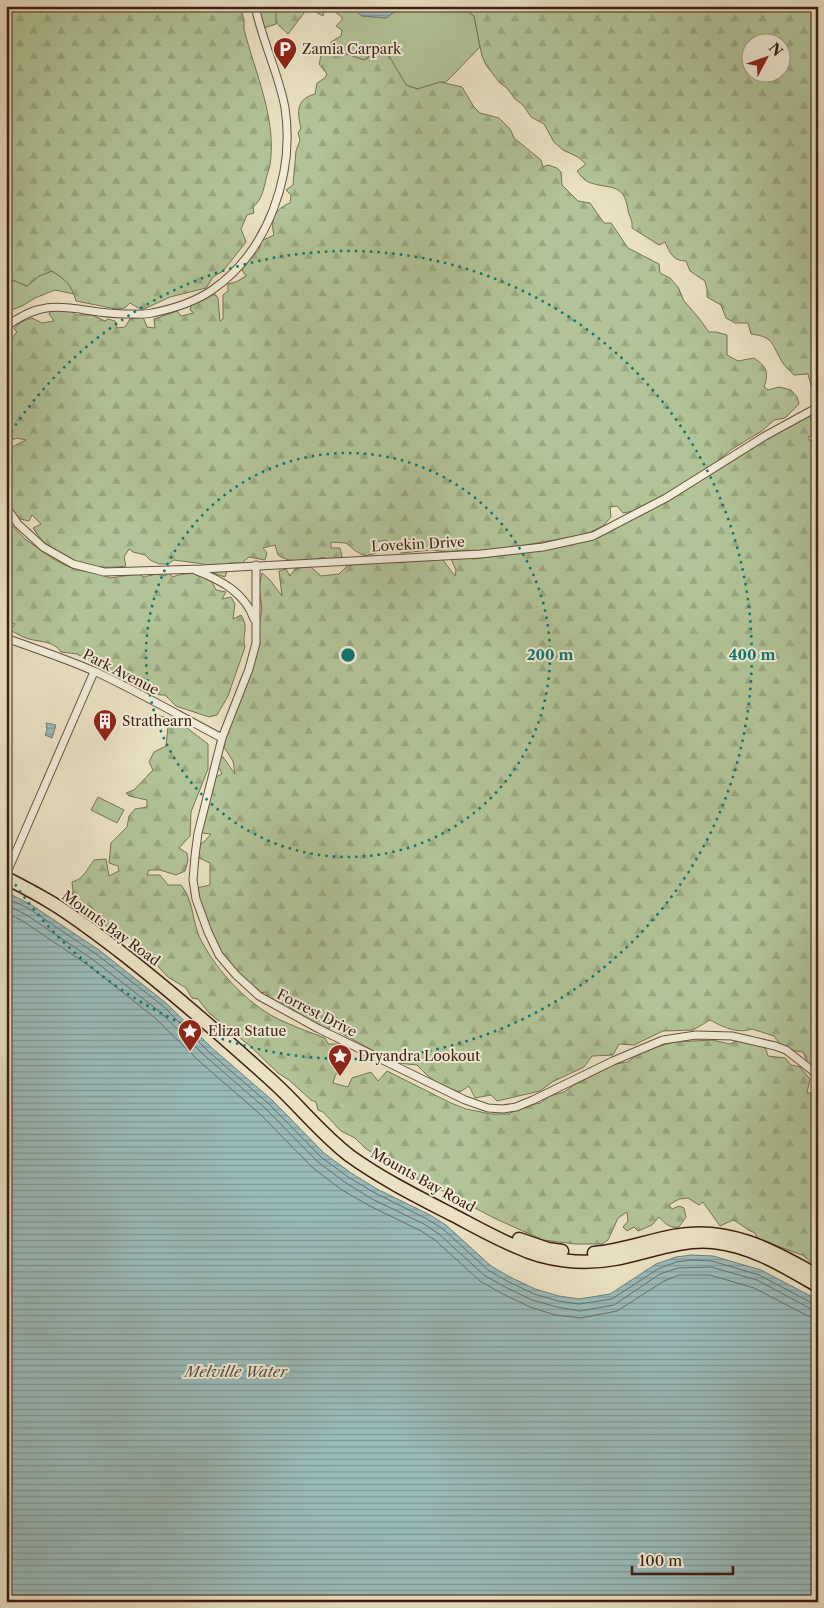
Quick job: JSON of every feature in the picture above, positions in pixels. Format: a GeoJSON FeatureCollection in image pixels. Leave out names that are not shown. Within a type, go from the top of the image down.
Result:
{"type":"FeatureCollection","features":[{"type":"Feature","properties":{"kind":"highway","name":"Mounts Bay Road"},"geometry":{"type":"LineString","coordinates":[[7,872],[58,898],[90,919],[150,964],[279,1077],[358,1152],[386,1171],[447,1204],[517,1238],[548,1249],[572,1253],[596,1253],[612,1251],[675,1235],[697,1233],[720,1234],[750,1241],[777,1252],[818,1276]]}},
{"type":"Feature","properties":{"kind":"highway","name":"Mounts Bay Road"},"geometry":{"type":"LineString","coordinates":[[7,872],[142,968],[195,1012],[273,1082],[348,1154],[409,1193],[518,1248],[540,1256],[596,1262],[615,1260],[677,1244],[713,1242],[739,1247],[760,1254],[818,1286]]}},
{"type":"Feature","properties":{"kind":"street"},"geometry":{"type":"LineString","coordinates":[[6,327],[17,318],[40,308],[60,306],[108,314],[151,314],[182,305],[212,290],[241,266],[269,220],[280,192],[287,145],[284,108],[258,23],[255,6]]}},
{"type":"Feature","properties":{"kind":"street","name":"Lovekin Drive"},"geometry":{"type":"LineString","coordinates":[[6,507],[18,524],[43,547],[73,564],[104,572],[481,554],[543,547],[593,536],[666,498],[765,436],[818,406]]}},
{"type":"Feature","properties":{"kind":"street","name":"Forrest Drive"},"geometry":{"type":"LineString","coordinates":[[256,565],[256,643],[249,669],[222,738],[197,840],[193,880],[196,899],[208,932],[220,954],[236,975],[259,996],[278,1008],[465,1100],[488,1108],[503,1109],[516,1107],[613,1061],[663,1040],[696,1035],[732,1036],[775,1046],[786,1050],[818,1075]]}},
{"type":"Feature","properties":{"kind":"street"},"geometry":{"type":"LineString","coordinates":[[194,569],[225,584],[238,594],[249,608],[256,624]]}},
{"type":"Feature","properties":{"kind":"street","name":"Park Avenue"},"geometry":{"type":"LineString","coordinates":[[6,638],[67,659],[222,738]]}},
{"type":"Feature","properties":{"kind":"street"},"geometry":{"type":"LineString","coordinates":[[7,872],[94,672]]}},
{"type":"Feature","properties":{"kind":"green space"},"geometry":{"type":"Polygon","coordinates":[[[6,6],[240,6],[244,20],[244,29],[268,113],[271,148],[270,165],[262,194],[253,207],[254,213],[247,215],[241,229],[246,242],[223,271],[213,277],[206,288],[170,297],[142,310],[130,303],[125,308],[116,309],[76,301],[68,283],[52,271],[39,276],[27,286],[10,279],[6,271],[6,6]]]}},
{"type":"Feature","properties":{"kind":"green space"},"geometry":{"type":"Polygon","coordinates":[[[258,6],[277,6],[276,24],[264,28],[258,6]]]}},
{"type":"Feature","properties":{"kind":"green space"},"geometry":{"type":"Polygon","coordinates":[[[277,6],[297,6],[304,13],[288,34],[277,22],[277,6]]]}},
{"type":"Feature","properties":{"kind":"green space"},"geometry":{"type":"Polygon","coordinates":[[[297,6],[350,6],[362,16],[386,18],[402,6],[467,6],[468,12],[474,16],[480,47],[446,82],[418,89],[406,85],[387,54],[369,56],[364,60],[333,51],[331,42],[341,36],[342,30],[336,26],[342,20],[342,17],[328,7],[324,10],[323,16],[308,8],[304,13],[297,6]]]}},
{"type":"Feature","properties":{"kind":"green space"},"geometry":{"type":"Polygon","coordinates":[[[467,6],[818,6],[818,395],[811,385],[808,374],[794,375],[784,364],[768,339],[751,334],[748,323],[735,323],[726,318],[721,305],[707,297],[705,281],[690,271],[686,261],[678,260],[672,256],[665,242],[659,245],[632,228],[626,201],[619,191],[588,182],[582,177],[577,171],[586,164],[554,142],[544,124],[531,117],[523,105],[500,83],[486,65],[482,56],[474,16],[468,12],[467,6]]]}},
{"type":"Feature","properties":{"kind":"green space"},"geometry":{"type":"Polygon","coordinates":[[[326,51],[341,52],[364,60],[379,53],[388,54],[406,85],[417,89],[440,82],[462,87],[474,107],[480,113],[499,118],[510,129],[514,138],[541,160],[543,167],[548,165],[557,168],[561,172],[562,185],[578,201],[590,203],[604,223],[611,223],[628,248],[659,264],[660,273],[670,278],[678,287],[684,301],[709,332],[727,335],[727,355],[738,361],[754,358],[766,370],[764,387],[768,390],[779,387],[791,390],[797,397],[799,404],[785,418],[774,420],[762,431],[732,449],[710,467],[675,490],[639,510],[623,513],[617,506],[610,507],[611,517],[603,526],[584,535],[490,551],[464,550],[447,552],[430,550],[402,553],[392,548],[386,540],[376,542],[377,553],[365,556],[346,543],[331,542],[331,548],[340,548],[342,557],[331,562],[323,557],[306,561],[289,560],[278,555],[275,545],[263,548],[267,553],[265,560],[249,557],[242,563],[230,563],[225,577],[213,573],[204,564],[174,560],[168,564],[159,564],[150,560],[145,555],[129,549],[124,557],[126,566],[99,567],[74,562],[51,549],[33,528],[41,524],[32,515],[29,521],[16,518],[6,503],[6,486],[9,488],[6,484],[6,450],[26,440],[17,438],[6,442],[6,338],[12,338],[17,332],[14,329],[20,323],[32,318],[42,323],[54,321],[49,314],[51,310],[71,311],[76,315],[92,315],[105,321],[108,319],[115,321],[117,328],[125,327],[130,319],[143,317],[147,327],[155,328],[154,319],[177,311],[181,316],[194,313],[190,310],[193,301],[214,293],[218,298],[220,321],[223,319],[223,295],[228,291],[228,284],[246,276],[242,270],[245,262],[258,252],[261,241],[274,235],[273,219],[275,215],[281,208],[290,203],[291,195],[286,190],[293,185],[296,151],[300,140],[298,133],[301,128],[299,107],[304,99],[315,94],[317,83],[325,78],[327,74],[319,64],[321,56],[326,51]]]}},
{"type":"Feature","properties":{"kind":"green space"},"geometry":{"type":"Polygon","coordinates":[[[6,271],[10,279],[27,286],[39,276],[52,271],[68,283],[74,294],[55,290],[6,312],[6,271]]]}},
{"type":"Feature","properties":{"kind":"green space"},"geometry":{"type":"Polygon","coordinates":[[[808,413],[811,419],[818,424],[818,434],[808,437],[810,441],[818,440],[818,1070],[808,1063],[803,1052],[786,1048],[774,1036],[752,1029],[741,1031],[730,1029],[710,1020],[693,1030],[663,1031],[634,1045],[619,1044],[613,1055],[592,1056],[584,1067],[552,1082],[540,1091],[497,1101],[491,1095],[475,1098],[469,1086],[460,1092],[441,1085],[431,1079],[417,1065],[397,1063],[392,1056],[383,1056],[339,1032],[342,1024],[333,1014],[324,1012],[331,1022],[329,1029],[306,1018],[285,1003],[280,1005],[268,999],[266,992],[258,993],[244,984],[222,955],[198,903],[197,888],[210,885],[210,863],[199,858],[196,853],[199,845],[211,834],[202,833],[200,814],[205,794],[213,781],[222,774],[217,764],[216,755],[223,757],[235,774],[233,761],[224,747],[223,731],[242,680],[250,676],[251,655],[260,646],[259,623],[262,610],[259,586],[262,573],[282,596],[279,571],[286,569],[290,576],[295,569],[310,566],[321,576],[339,574],[347,566],[365,562],[388,561],[404,563],[413,558],[442,559],[455,576],[456,570],[451,559],[460,556],[474,559],[557,548],[639,516],[672,499],[808,413]]]}},
{"type":"Feature","properties":{"kind":"green space"},"geometry":{"type":"Polygon","coordinates":[[[6,519],[25,539],[55,560],[78,570],[110,578],[138,574],[144,577],[156,574],[165,576],[169,573],[173,577],[196,572],[212,582],[216,590],[226,592],[222,599],[231,597],[235,604],[233,619],[241,615],[244,620],[245,647],[228,696],[217,715],[209,717],[176,706],[165,695],[154,693],[140,681],[134,682],[125,671],[117,675],[77,654],[61,652],[51,644],[26,638],[10,630],[15,624],[6,622],[6,519]]]}},
{"type":"Feature","properties":{"kind":"green space"},"geometry":{"type":"Polygon","coordinates":[[[159,716],[174,718],[208,744],[208,769],[191,812],[190,836],[179,848],[187,853],[188,860],[185,871],[176,875],[160,870],[149,870],[147,875],[160,875],[168,885],[181,885],[188,896],[197,930],[205,948],[232,984],[254,1004],[278,1019],[325,1038],[328,1044],[340,1044],[340,1056],[336,1059],[341,1066],[333,1083],[348,1087],[352,1078],[371,1072],[378,1081],[387,1071],[466,1109],[491,1114],[509,1114],[519,1108],[540,1103],[550,1096],[564,1092],[615,1064],[628,1062],[650,1049],[674,1042],[712,1040],[730,1044],[736,1041],[760,1045],[766,1049],[768,1056],[785,1058],[791,1065],[800,1067],[810,1079],[807,1093],[818,1093],[818,1267],[802,1255],[758,1239],[755,1233],[733,1220],[720,1226],[703,1202],[699,1205],[688,1198],[679,1199],[669,1205],[672,1209],[679,1206],[684,1208],[686,1217],[679,1227],[668,1225],[659,1217],[652,1225],[638,1231],[634,1227],[627,1231],[623,1227],[628,1221],[627,1212],[618,1218],[608,1240],[602,1244],[575,1244],[543,1240],[397,1170],[365,1148],[355,1138],[341,1131],[323,1112],[318,1110],[316,1102],[278,1073],[250,1046],[209,1013],[198,999],[192,998],[186,988],[168,977],[153,961],[140,952],[127,935],[111,929],[96,919],[95,911],[91,907],[84,907],[72,898],[72,882],[82,876],[94,860],[106,859],[109,876],[119,871],[118,866],[109,863],[111,843],[127,827],[129,816],[135,809],[147,807],[147,800],[129,796],[126,793],[134,790],[153,770],[149,762],[154,752],[166,746],[168,727],[161,721],[159,716]]]}},
{"type":"Feature","properties":{"kind":"green space"},"geometry":{"type":"Polygon","coordinates":[[[98,797],[124,810],[117,823],[91,810],[98,797]]]}},
{"type":"Feature","properties":{"kind":"water"},"geometry":{"type":"Polygon","coordinates":[[[350,6],[378,8],[402,6],[386,18],[362,16],[350,6]]]}},
{"type":"Feature","properties":{"kind":"water"},"geometry":{"type":"Polygon","coordinates":[[[46,723],[56,725],[52,738],[45,735],[47,730],[46,723]]]}},
{"type":"Feature","properties":{"kind":"water","name":"Melville Water"},"geometry":{"type":"Polygon","coordinates":[[[6,892],[30,904],[99,950],[166,1003],[212,1048],[272,1100],[324,1153],[377,1189],[446,1225],[491,1266],[510,1277],[535,1289],[559,1296],[579,1299],[610,1294],[656,1264],[676,1257],[691,1255],[713,1256],[761,1270],[818,1300],[818,1602],[6,1602],[6,892]]]}},
{"type":"Feature","properties":{"kind":"place","name":"Zamia Carpark"},"geometry":{"type":"Point","coordinates":[285,70]}},
{"type":"Feature","properties":{"kind":"place","name":"Strathearn"},"geometry":{"type":"Point","coordinates":[105,742]}},
{"type":"Feature","properties":{"kind":"place","name":"Eliza Statue"},"geometry":{"type":"Point","coordinates":[190,1052]}},
{"type":"Feature","properties":{"kind":"place","name":"Dryandra Lookout"},"geometry":{"type":"Point","coordinates":[340,1077]}}]}
